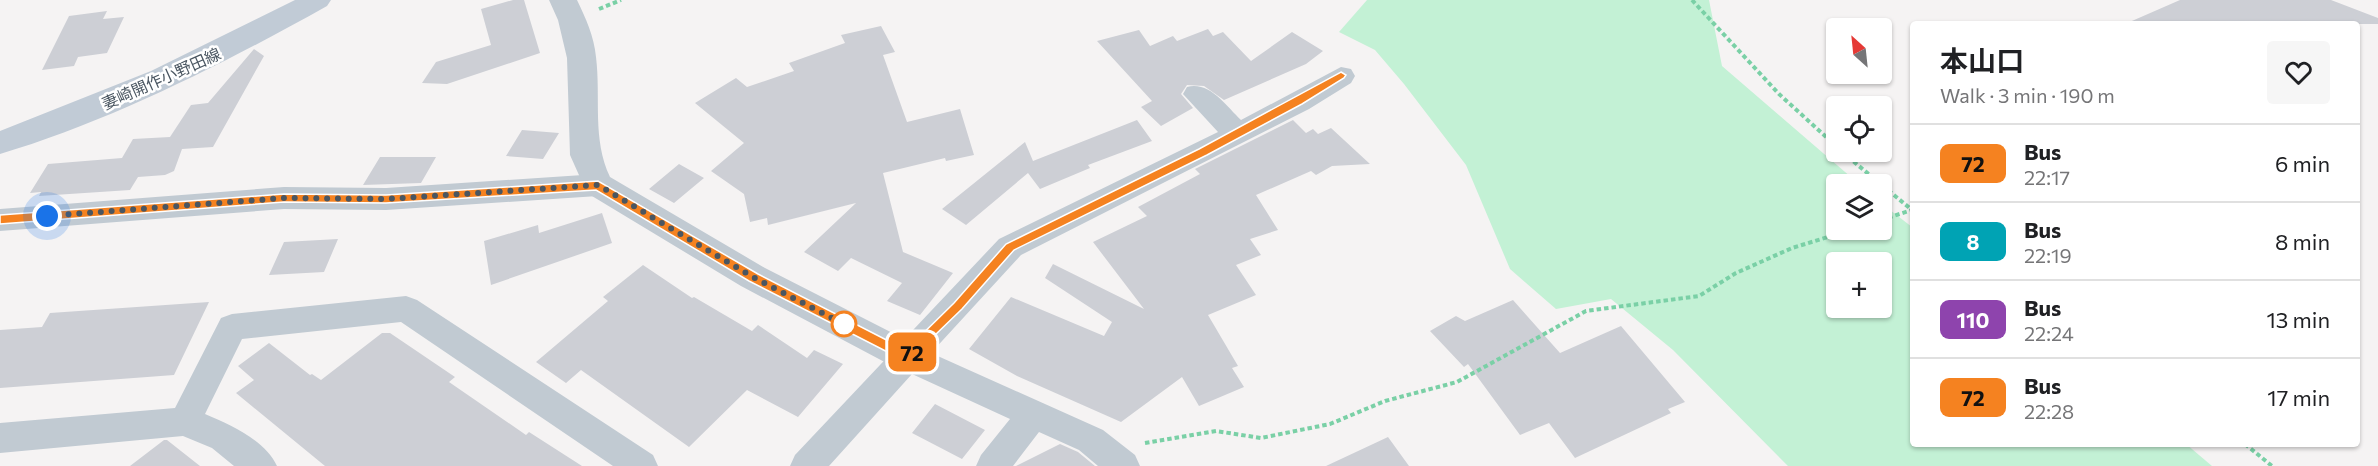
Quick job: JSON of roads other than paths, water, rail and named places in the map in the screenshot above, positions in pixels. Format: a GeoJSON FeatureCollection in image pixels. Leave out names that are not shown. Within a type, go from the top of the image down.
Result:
{"type":"FeatureCollection","features":[{"type":"Feature","properties":{"kind":"main road","name":"妻崎開作小野田線"},"geometry":{"type":"LineString","coordinates":[[0,143],[148,86],[249,38],[317,0]]}},
{"type":"Feature","properties":{"kind":"street"},"geometry":{"type":"LineString","coordinates":[[563,0],[574,19],[583,57],[584,139],[587,158],[598,185]]}},
{"type":"Feature","properties":{"kind":"street"},"geometry":{"type":"LineString","coordinates":[[807,466],[907,357],[958,306],[1010,247],[1238,134],[1341,75]]}},
{"type":"Feature","properties":{"kind":"street"},"geometry":{"type":"LineString","coordinates":[[1197,94],[1238,134]]}},
{"type":"Feature","properties":{"kind":"street"},"geometry":{"type":"LineString","coordinates":[[0,220],[284,198],[386,199],[598,185],[753,277],[907,357],[1091,440],[1117,461]]}},
{"type":"Feature","properties":{"kind":"street"},"geometry":{"type":"LineString","coordinates":[[184,421],[232,327],[406,309],[641,466]]}},
{"type":"Feature","properties":{"kind":"street"},"geometry":{"type":"LineString","coordinates":[[993,466],[1033,415]]}},
{"type":"Feature","properties":{"kind":"street"},"geometry":{"type":"LineString","coordinates":[[0,438],[184,421],[224,438],[260,466]]}}]}
